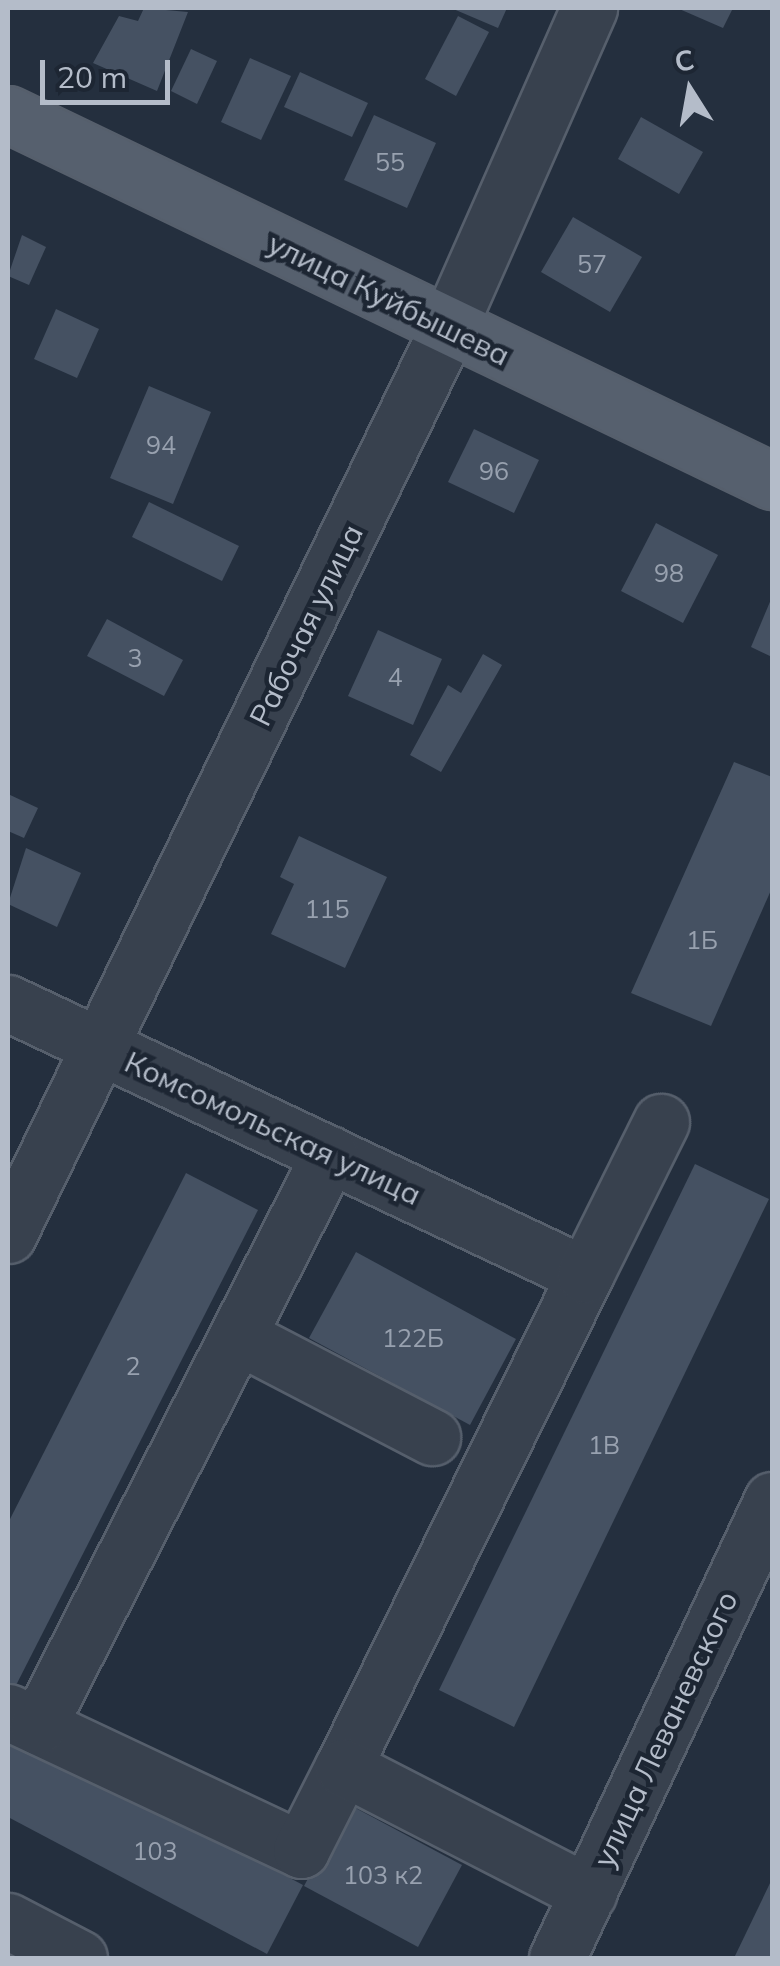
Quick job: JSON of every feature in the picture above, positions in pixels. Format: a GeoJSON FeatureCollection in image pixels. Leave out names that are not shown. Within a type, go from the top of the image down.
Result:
{"type":"FeatureCollection","features":[{"type":"Feature","properties":{"kind":"main road","name":"улица Куйбышева"},"geometry":{"type":"LineString","coordinates":[[8,114],[772,481]]}},
{"type":"Feature","properties":{"kind":"street","name":"Рабочая улица"},"geometry":{"type":"LineString","coordinates":[[8,1235],[102,1049],[448,328],[589,8]]}},
{"type":"Feature","properties":{"kind":"street","name":"Комсомольская улица"},"geometry":{"type":"LineString","coordinates":[[8,1003],[562,1263]]}},
{"type":"Feature","properties":{"kind":"street"},"geometry":{"type":"LineString","coordinates":[[330,1154],[238,1336],[23,1719],[301,1850],[343,1767],[562,1263],[661,1122]]}},
{"type":"Feature","properties":{"kind":"street"},"geometry":{"type":"LineString","coordinates":[[238,1336],[432,1437]]}},
{"type":"Feature","properties":{"kind":"street","name":"улица Леваневского"},"geometry":{"type":"LineString","coordinates":[[557,1958],[772,1500]]}},
{"type":"Feature","properties":{"kind":"street"},"geometry":{"type":"LineString","coordinates":[[343,1767],[588,1893]]}},
{"type":"Feature","properties":{"kind":"street"},"geometry":{"type":"LineString","coordinates":[[8,1921],[79,1958]]}},
{"type":"Feature","properties":{"kind":"building"},"geometry":{"type":"Polygon","coordinates":[[[144,8],[188,12],[157,91],[93,63],[119,16],[138,21],[144,8]]]}},
{"type":"Feature","properties":{"kind":"building"},"geometry":{"type":"Polygon","coordinates":[[[451,8],[507,8],[498,28],[451,8]]]}},
{"type":"Feature","properties":{"kind":"building"},"geometry":{"type":"Polygon","coordinates":[[[677,8],[733,8],[723,28],[677,8]]]}},
{"type":"Feature","properties":{"kind":"building"},"geometry":{"type":"Polygon","coordinates":[[[458,16],[489,32],[456,96],[425,79],[458,16]]]}},
{"type":"Feature","properties":{"kind":"building"},"geometry":{"type":"Polygon","coordinates":[[[191,49],[217,61],[197,104],[171,91],[191,49]]]}},
{"type":"Feature","properties":{"kind":"building"},"geometry":{"type":"Polygon","coordinates":[[[250,58],[291,76],[261,140],[221,122],[250,58]]]}},
{"type":"Feature","properties":{"kind":"building"},"geometry":{"type":"Polygon","coordinates":[[[300,72],[368,103],[352,137],[284,107],[300,72]]]}},
{"type":"Feature","properties":{"kind":"building"},"geometry":{"type":"Polygon","coordinates":[[[374,115],[436,143],[407,208],[344,180],[374,115]]]}},
{"type":"Feature","properties":{"kind":"building"},"geometry":{"type":"Polygon","coordinates":[[[641,117],[703,152],[679,194],[618,159],[641,117]]]}},
{"type":"Feature","properties":{"kind":"building"},"geometry":{"type":"Polygon","coordinates":[[[573,217],[642,257],[610,312],[541,272],[573,217]]]}},
{"type":"Feature","properties":{"kind":"building"},"geometry":{"type":"Polygon","coordinates":[[[22,235],[46,247],[29,285],[8,276],[22,235]]]}},
{"type":"Feature","properties":{"kind":"building"},"geometry":{"type":"Polygon","coordinates":[[[56,309],[99,329],[77,378],[34,359],[56,309]]]}},
{"type":"Feature","properties":{"kind":"building"},"geometry":{"type":"Polygon","coordinates":[[[149,386],[211,412],[173,504],[110,478],[149,386]]]}},
{"type":"Feature","properties":{"kind":"building"},"geometry":{"type":"Polygon","coordinates":[[[474,429],[539,460],[514,513],[448,482],[474,429]]]}},
{"type":"Feature","properties":{"kind":"building"},"geometry":{"type":"Polygon","coordinates":[[[149,502],[239,546],[222,581],[132,537],[149,502]]]}},
{"type":"Feature","properties":{"kind":"building"},"geometry":{"type":"Polygon","coordinates":[[[656,523],[718,555],[683,623],[621,591],[656,523]]]}},
{"type":"Feature","properties":{"kind":"building"},"geometry":{"type":"Polygon","coordinates":[[[772,597],[772,657],[751,647],[772,597]]]}},
{"type":"Feature","properties":{"kind":"building"},"geometry":{"type":"Polygon","coordinates":[[[107,619],[183,660],[164,696],[87,656],[107,619]]]}},
{"type":"Feature","properties":{"kind":"building"},"geometry":{"type":"Polygon","coordinates":[[[378,630],[442,659],[413,725],[348,696],[378,630]]]}},
{"type":"Feature","properties":{"kind":"building"},"geometry":{"type":"Polygon","coordinates":[[[483,654],[502,665],[441,772],[410,755],[448,685],[461,693],[483,654]]]}},
{"type":"Feature","properties":{"kind":"building"},"geometry":{"type":"Polygon","coordinates":[[[734,762],[772,777],[772,888],[711,1026],[631,993],[734,762]]]}},
{"type":"Feature","properties":{"kind":"building"},"geometry":{"type":"Polygon","coordinates":[[[8,794],[38,808],[24,838],[8,831],[8,794]]]}},
{"type":"Feature","properties":{"kind":"building"},"geometry":{"type":"Polygon","coordinates":[[[299,836],[387,877],[345,968],[271,934],[294,884],[280,877],[299,836]]]}},
{"type":"Feature","properties":{"kind":"building"},"geometry":{"type":"Polygon","coordinates":[[[26,848],[81,873],[57,927],[8,904],[26,848]]]}},
{"type":"Feature","properties":{"kind":"building"},"geometry":{"type":"Polygon","coordinates":[[[695,1164],[769,1199],[514,1727],[439,1690],[695,1164]]]}},
{"type":"Feature","properties":{"kind":"building"},"geometry":{"type":"Polygon","coordinates":[[[186,1173],[258,1210],[8,1701],[8,1523],[186,1173]]]}},
{"type":"Feature","properties":{"kind":"building"},"geometry":{"type":"Polygon","coordinates":[[[356,1252],[516,1339],[470,1425],[309,1338],[356,1252]]]}},
{"type":"Feature","properties":{"kind":"building"},"geometry":{"type":"Polygon","coordinates":[[[8,1728],[303,1885],[267,1954],[8,1817],[8,1728]]]}},
{"type":"Feature","properties":{"kind":"building"},"geometry":{"type":"Polygon","coordinates":[[[348,1804],[462,1865],[418,1947],[304,1886],[348,1804]]]}},
{"type":"Feature","properties":{"kind":"building"},"geometry":{"type":"Polygon","coordinates":[[[772,1879],[772,1958],[734,1958],[772,1879]]]}}]}
